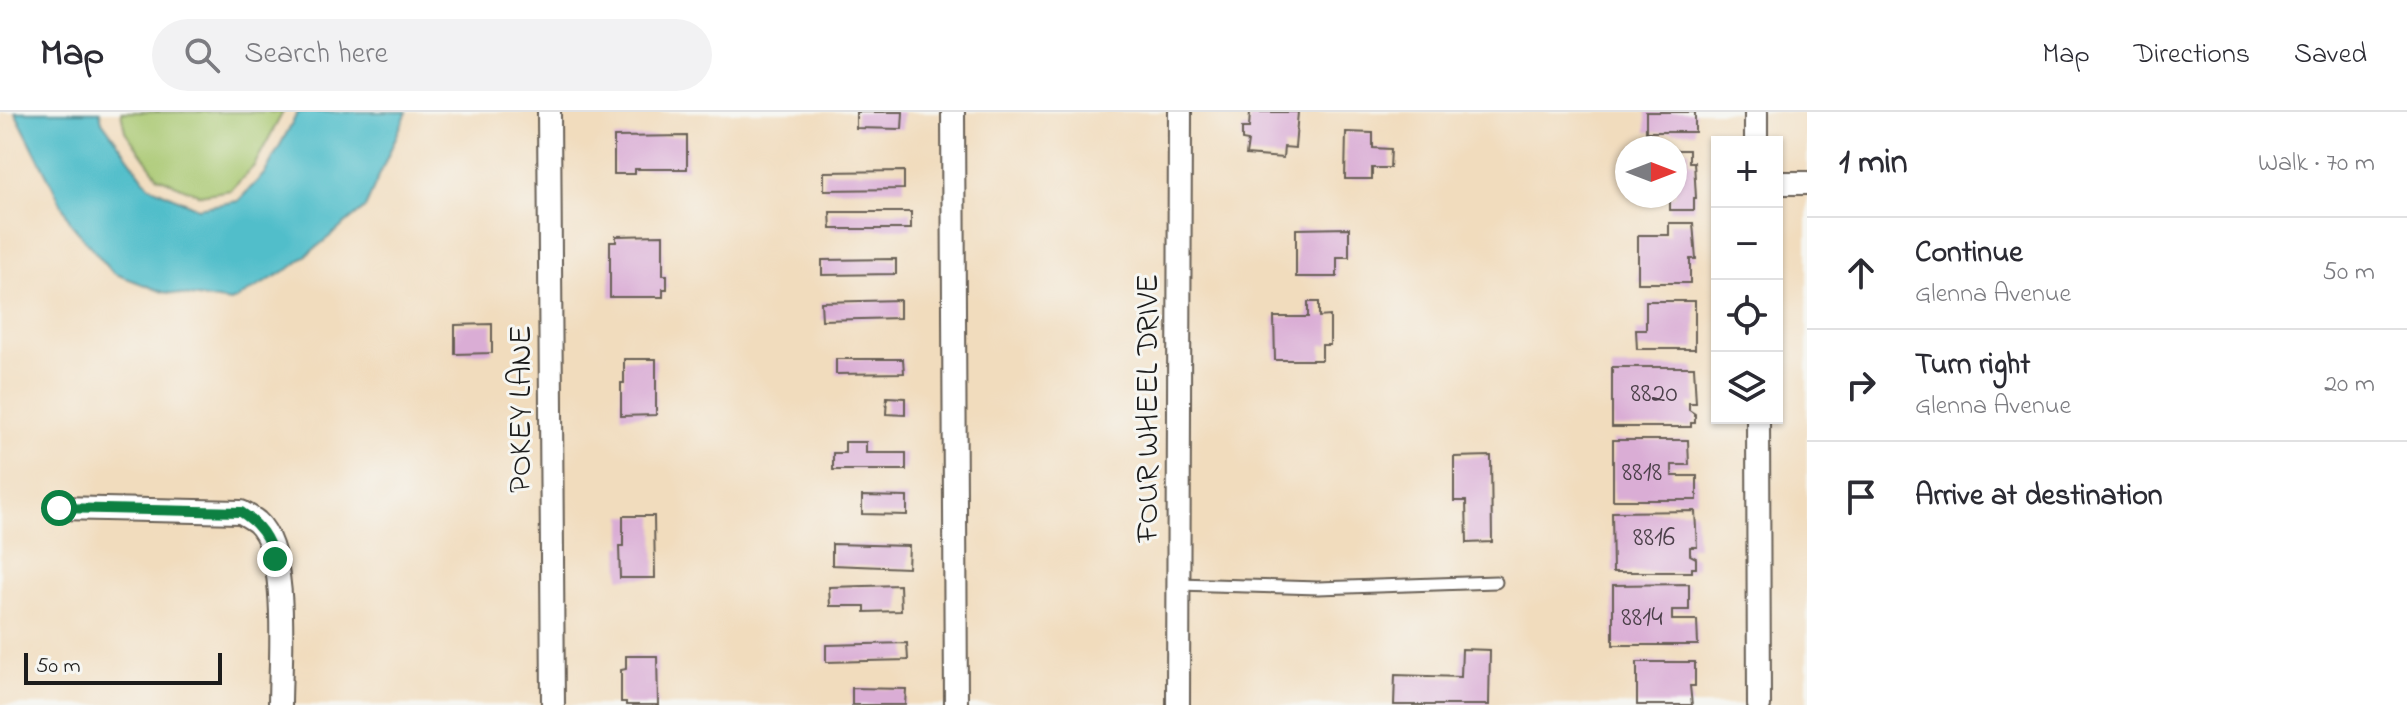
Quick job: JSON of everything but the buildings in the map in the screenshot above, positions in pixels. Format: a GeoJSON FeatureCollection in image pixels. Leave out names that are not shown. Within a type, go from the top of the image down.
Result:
{"type":"FeatureCollection","features":[{"type":"Feature","properties":{"kind":"street","name":"POKEY LANE"},"geometry":{"type":"LineString","coordinates":[[549,112],[553,705]]}},
{"type":"Feature","properties":{"kind":"street"},"geometry":{"type":"LineString","coordinates":[[953,112],[956,705]]}},
{"type":"Feature","properties":{"kind":"street","name":"FOUR WHEEL DRIVE"},"geometry":{"type":"LineString","coordinates":[[1178,705],[1180,112]]}},
{"type":"Feature","properties":{"kind":"street"},"geometry":{"type":"LineString","coordinates":[[1756,112],[1756,136]]}},
{"type":"Feature","properties":{"kind":"street"},"geometry":{"type":"LineString","coordinates":[[1783,183],[1807,183]]}},
{"type":"Feature","properties":{"kind":"street"},"geometry":{"type":"LineString","coordinates":[[1758,424],[1759,705]]}},
{"type":"Feature","properties":{"kind":"street"},"geometry":{"type":"LineString","coordinates":[[59,508],[241,512],[257,522],[270,541],[279,582],[280,705]]}},
{"type":"Feature","properties":{"kind":"lane"},"geometry":{"type":"LineString","coordinates":[[1177,584],[1318,588],[1496,582]]}},
{"type":"Feature","properties":{"kind":"green space"},"geometry":{"type":"Polygon","coordinates":[[[121,112],[283,112],[254,166],[231,190],[200,195],[158,177],[125,131],[121,112]]]}},
{"type":"Feature","properties":{"kind":"water"},"geometry":{"type":"Polygon","coordinates":[[[15,112],[100,112],[102,121],[149,186],[198,208],[238,201],[265,173],[298,112],[407,112],[365,208],[292,267],[231,302],[163,292],[113,273],[72,225],[15,112]]]}},
{"type":"Feature","properties":{"kind":"route"},"geometry":{"type":"LineString","coordinates":[[59,508],[241,512],[257,522],[270,541],[275,559]]}}]}
